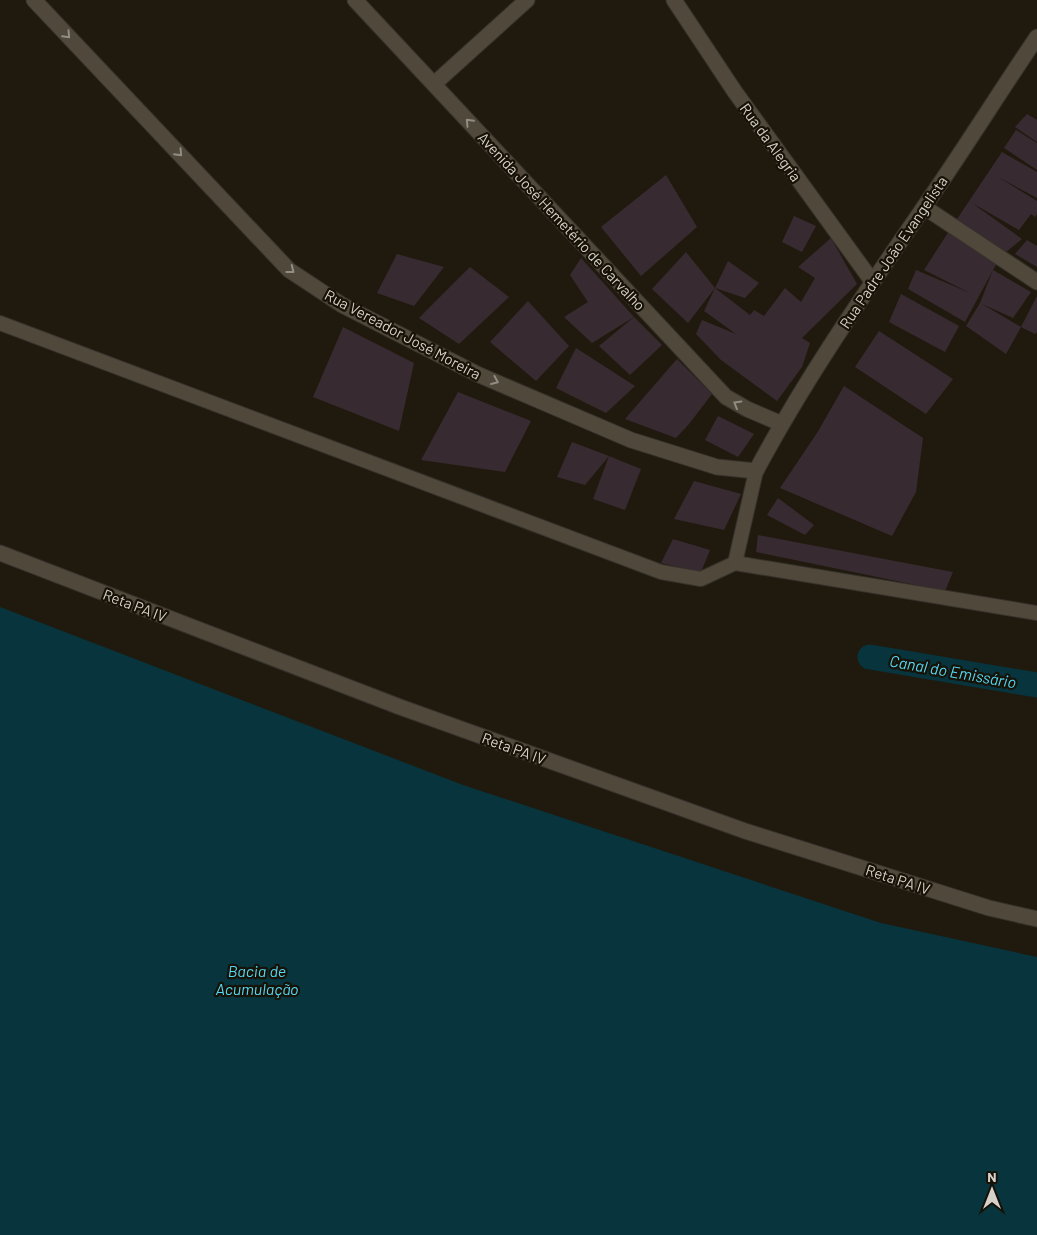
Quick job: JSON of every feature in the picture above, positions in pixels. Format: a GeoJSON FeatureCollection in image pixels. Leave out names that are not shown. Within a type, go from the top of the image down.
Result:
{"type":"FeatureCollection","features":[{"type":"Feature","properties":{"kind":"street","name":"Rua Vereador José Moreira"},"geometry":{"type":"LineString","coordinates":[[34,0],[289,270],[342,305],[478,374],[631,440],[717,467],[756,471]]}},
{"type":"Feature","properties":{"kind":"street","name":"Avenida José Hemetério de Carvalho"},"geometry":{"type":"LineString","coordinates":[[355,0],[726,397],[747,410],[782,424]]}},
{"type":"Feature","properties":{"kind":"street"},"geometry":{"type":"LineString","coordinates":[[434,84],[527,0]]}},
{"type":"Feature","properties":{"kind":"street","name":"Rua da Alegria"},"geometry":{"type":"LineString","coordinates":[[674,0],[735,92],[872,280]]}},
{"type":"Feature","properties":{"kind":"street","name":"Rua Padre João Evangelista"},"geometry":{"type":"LineString","coordinates":[[756,471],[782,424],[872,280],[924,207],[1037,37]]}},
{"type":"Feature","properties":{"kind":"street"},"geometry":{"type":"LineString","coordinates":[[924,207],[1037,282]]}},
{"type":"Feature","properties":{"kind":"street","name":"Reta PA IV"},"geometry":{"type":"LineString","coordinates":[[0,553],[400,707],[745,831],[989,908],[1037,919]]}},
{"type":"Feature","properties":{"kind":"lane"},"geometry":{"type":"LineString","coordinates":[[0,323],[662,572],[701,579],[735,563],[1037,613]]}},
{"type":"Feature","properties":{"kind":"lane"},"geometry":{"type":"LineString","coordinates":[[735,563],[756,471]]}},
{"type":"Feature","properties":{"kind":"water","name":"Bacia de Acumulação"},"geometry":{"type":"Polygon","coordinates":[[[0,607],[463,785],[881,923],[1037,957],[1037,1235],[0,1235],[0,607]]]}},
{"type":"Feature","properties":{"kind":"building"},"geometry":{"type":"Polygon","coordinates":[[[1027,114],[1037,120],[1037,142],[1015,127],[1027,114]]]}},
{"type":"Feature","properties":{"kind":"building"},"geometry":{"type":"Polygon","coordinates":[[[1016,130],[1037,143],[1037,170],[1004,148],[1016,130]]]}},
{"type":"Feature","properties":{"kind":"building"},"geometry":{"type":"Polygon","coordinates":[[[1002,152],[1037,172],[1037,198],[998,177],[1037,201],[1037,214],[1035,217],[1031,214],[1019,230],[972,203],[1022,239],[1005,253],[955,222],[1002,152]]]}},
{"type":"Feature","properties":{"kind":"building"},"geometry":{"type":"Polygon","coordinates":[[[666,175],[697,227],[641,276],[601,227],[666,175]]]}},
{"type":"Feature","properties":{"kind":"building"},"geometry":{"type":"Polygon","coordinates":[[[794,216],[816,226],[802,252],[782,242],[794,216]]]}},
{"type":"Feature","properties":{"kind":"building"},"geometry":{"type":"Polygon","coordinates":[[[949,231],[997,263],[965,322],[908,289],[916,270],[970,293],[924,270],[949,231]]]}},
{"type":"Feature","properties":{"kind":"building"},"geometry":{"type":"Polygon","coordinates":[[[831,238],[857,284],[802,338],[810,343],[802,367],[777,401],[721,360],[696,334],[702,320],[736,334],[704,311],[715,288],[750,315],[754,310],[764,316],[785,288],[801,302],[815,278],[798,267],[831,238]]]}},
{"type":"Feature","properties":{"kind":"building"},"geometry":{"type":"Polygon","coordinates":[[[1027,240],[1037,246],[1037,267],[1015,254],[1027,240]]]}},
{"type":"Feature","properties":{"kind":"building"},"geometry":{"type":"Polygon","coordinates":[[[686,252],[715,288],[688,323],[652,289],[686,252]]]}},
{"type":"Feature","properties":{"kind":"building"},"geometry":{"type":"Polygon","coordinates":[[[397,254],[444,267],[414,306],[377,293],[397,254]]]}},
{"type":"Feature","properties":{"kind":"building"},"geometry":{"type":"Polygon","coordinates":[[[581,258],[634,317],[592,343],[564,317],[588,302],[570,275],[581,258]]]}},
{"type":"Feature","properties":{"kind":"building"},"geometry":{"type":"Polygon","coordinates":[[[728,261],[759,283],[745,298],[715,288],[728,261]]]}},
{"type":"Feature","properties":{"kind":"building"},"geometry":{"type":"Polygon","coordinates":[[[470,267],[509,297],[459,344],[419,318],[470,267]]]}},
{"type":"Feature","properties":{"kind":"building"},"geometry":{"type":"Polygon","coordinates":[[[993,270],[1031,292],[1013,318],[982,304],[1021,327],[1006,354],[966,326],[980,303],[993,270]]]}},
{"type":"Feature","properties":{"kind":"building"},"geometry":{"type":"Polygon","coordinates":[[[901,294],[959,326],[945,352],[889,322],[901,294]]]}},
{"type":"Feature","properties":{"kind":"building"},"geometry":{"type":"Polygon","coordinates":[[[1037,296],[1037,332],[1035,334],[1021,327],[1037,296]]]}},
{"type":"Feature","properties":{"kind":"building"},"geometry":{"type":"Polygon","coordinates":[[[528,301],[569,346],[536,381],[490,342],[528,301]]]}},
{"type":"Feature","properties":{"kind":"building"},"geometry":{"type":"Polygon","coordinates":[[[634,317],[662,345],[630,375],[599,346],[634,317]]]}},
{"type":"Feature","properties":{"kind":"building"},"geometry":{"type":"Polygon","coordinates":[[[343,327],[414,363],[399,431],[313,397],[343,327]]]}},
{"type":"Feature","properties":{"kind":"building"},"geometry":{"type":"Polygon","coordinates":[[[879,331],[953,379],[926,414],[855,367],[879,331]]]}},
{"type":"Feature","properties":{"kind":"building"},"geometry":{"type":"Polygon","coordinates":[[[576,348],[635,386],[606,413],[556,388],[576,348]]]}},
{"type":"Feature","properties":{"kind":"building"},"geometry":{"type":"Polygon","coordinates":[[[677,359],[712,394],[689,424],[676,438],[625,419],[677,359]]]}},
{"type":"Feature","properties":{"kind":"building"},"geometry":{"type":"Polygon","coordinates":[[[844,386],[923,438],[916,492],[892,536],[780,488],[817,433],[844,386]]]}},
{"type":"Feature","properties":{"kind":"building"},"geometry":{"type":"Polygon","coordinates":[[[458,392],[531,421],[505,472],[421,460],[458,392]]]}},
{"type":"Feature","properties":{"kind":"building"},"geometry":{"type":"Polygon","coordinates":[[[718,416],[754,434],[738,457],[705,440],[718,416]]]}},
{"type":"Feature","properties":{"kind":"building"},"geometry":{"type":"Polygon","coordinates":[[[572,442],[609,456],[585,485],[557,477],[572,442]]]}},
{"type":"Feature","properties":{"kind":"building"},"geometry":{"type":"Polygon","coordinates":[[[609,456],[641,469],[625,510],[593,499],[609,456]]]}},
{"type":"Feature","properties":{"kind":"building"},"geometry":{"type":"Polygon","coordinates":[[[694,481],[741,494],[724,530],[674,519],[694,481]]]}},
{"type":"Feature","properties":{"kind":"building"},"geometry":{"type":"Polygon","coordinates":[[[778,498],[814,525],[805,535],[767,515],[778,498]]]}},
{"type":"Feature","properties":{"kind":"building"},"geometry":{"type":"Polygon","coordinates":[[[758,535],[953,572],[945,591],[756,552],[758,535]]]}},
{"type":"Feature","properties":{"kind":"building"},"geometry":{"type":"Polygon","coordinates":[[[673,539],[710,550],[701,572],[661,563],[673,539]]]}},
{"type":"Feature","properties":{"kind":"waterway","name":"Canal do Emissário"},"geometry":{"type":"LineString","coordinates":[[870,657],[1037,685]]}}]}
